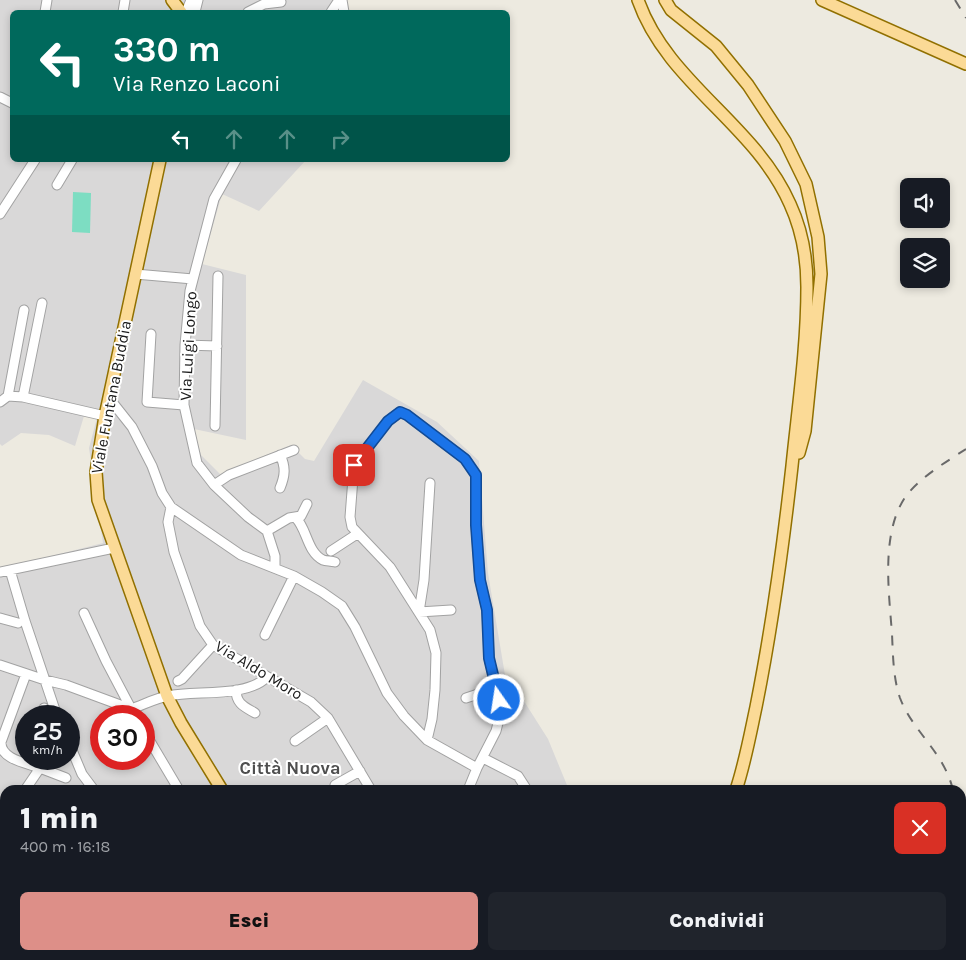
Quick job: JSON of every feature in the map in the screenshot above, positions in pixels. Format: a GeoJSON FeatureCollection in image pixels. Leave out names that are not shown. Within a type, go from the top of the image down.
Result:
{"type":"FeatureCollection","features":[{"type":"Feature","properties":{"kind":"main road"},"geometry":{"type":"LineString","coordinates":[[638,0],[654,34],[674,62],[759,152],[777,178],[801,231],[807,286],[802,369],[788,496],[771,623],[742,771],[738,785]]}},
{"type":"Feature","properties":{"kind":"main road"},"geometry":{"type":"LineString","coordinates":[[665,0],[671,10],[716,46],[748,85],[785,141],[806,184],[818,237],[822,274],[804,431],[788,496]]}},
{"type":"Feature","properties":{"kind":"main road"},"geometry":{"type":"LineString","coordinates":[[822,0],[966,64]]}},
{"type":"Feature","properties":{"kind":"main road","name":"Viale Funtana Buddia"},"geometry":{"type":"LineString","coordinates":[[160,162],[105,416],[95,481],[98,500],[114,548],[167,696],[181,723],[219,785]]}},
{"type":"Feature","properties":{"kind":"street"},"geometry":{"type":"LineString","coordinates":[[178,0],[185,0]]}},
{"type":"Feature","properties":{"kind":"street"},"geometry":{"type":"LineString","coordinates":[[333,10],[341,0]]}},
{"type":"Feature","properties":{"kind":"street"},"geometry":{"type":"LineString","coordinates":[[252,10],[264,4],[281,1]]}},
{"type":"Feature","properties":{"kind":"street"},"geometry":{"type":"LineString","coordinates":[[0,214],[34,162]]}},
{"type":"Feature","properties":{"kind":"street"},"geometry":{"type":"LineString","coordinates":[[57,185],[71,162]]}},
{"type":"Feature","properties":{"kind":"street","name":"Via Luigi Longo"},"geometry":{"type":"LineString","coordinates":[[235,162],[214,199],[190,291],[185,345],[184,405],[197,463],[214,484],[248,517],[268,531]]}},
{"type":"Feature","properties":{"kind":"street"},"geometry":{"type":"LineString","coordinates":[[136,274],[193,279]]}},
{"type":"Feature","properties":{"kind":"street"},"geometry":{"type":"LineString","coordinates":[[215,426],[218,276]]}},
{"type":"Feature","properties":{"kind":"street"},"geometry":{"type":"LineString","coordinates":[[23,397],[42,303]]}},
{"type":"Feature","properties":{"kind":"street"},"geometry":{"type":"LineString","coordinates":[[24,310],[4,399],[23,397],[105,416]]}},
{"type":"Feature","properties":{"kind":"street"},"geometry":{"type":"LineString","coordinates":[[151,334],[147,402],[184,405]]}},
{"type":"Feature","properties":{"kind":"street"},"geometry":{"type":"LineString","coordinates":[[185,345],[217,346]]}},
{"type":"Feature","properties":{"kind":"street"},"geometry":{"type":"LineString","coordinates":[[109,398],[132,427],[152,466],[162,493],[171,507],[241,555],[294,576],[342,606],[355,627],[387,693],[404,716],[427,740],[477,768]]}},
{"type":"Feature","properties":{"kind":"street"},"geometry":{"type":"LineString","coordinates":[[427,740],[432,719],[435,690],[436,653],[430,630],[390,567],[357,534],[352,526],[350,517],[354,465],[388,421],[400,412],[407,415],[465,459],[476,475],[476,525],[480,580],[487,610],[489,658],[501,711],[496,731],[470,785]]}},
{"type":"Feature","properties":{"kind":"street"},"geometry":{"type":"LineString","coordinates":[[214,484],[229,475],[294,450]]}},
{"type":"Feature","properties":{"kind":"street"},"geometry":{"type":"LineString","coordinates":[[280,455],[285,472],[280,488]]}},
{"type":"Feature","properties":{"kind":"street"},"geometry":{"type":"LineString","coordinates":[[420,612],[430,483]]}},
{"type":"Feature","properties":{"kind":"street"},"geometry":{"type":"LineString","coordinates":[[275,568],[276,556],[268,531],[290,518],[301,516],[307,504]]}},
{"type":"Feature","properties":{"kind":"street","name":"Via Aldo Moro"},"geometry":{"type":"LineString","coordinates":[[171,507],[168,522],[174,552],[200,626],[213,645],[267,677],[287,686],[311,702],[328,718],[368,785]]}},
{"type":"Feature","properties":{"kind":"street"},"geometry":{"type":"LineString","coordinates":[[296,518],[301,523],[308,541],[316,554],[322,560],[335,562]]}},
{"type":"Feature","properties":{"kind":"street"},"geometry":{"type":"LineString","coordinates":[[331,551],[357,534]]}},
{"type":"Feature","properties":{"kind":"street"},"geometry":{"type":"LineString","coordinates":[[0,572],[114,548]]}},
{"type":"Feature","properties":{"kind":"street"},"geometry":{"type":"LineString","coordinates":[[10,570],[44,680],[54,705]]}},
{"type":"Feature","properties":{"kind":"street"},"geometry":{"type":"LineString","coordinates":[[265,635],[294,576]]}},
{"type":"Feature","properties":{"kind":"street"},"geometry":{"type":"LineString","coordinates":[[408,596],[417,593],[423,586]]}},
{"type":"Feature","properties":{"kind":"street"},"geometry":{"type":"LineString","coordinates":[[420,612],[451,610]]}},
{"type":"Feature","properties":{"kind":"street"},"geometry":{"type":"LineString","coordinates":[[84,613],[129,705]]}},
{"type":"Feature","properties":{"kind":"street"},"geometry":{"type":"LineString","coordinates":[[0,618],[18,623]]}},
{"type":"Feature","properties":{"kind":"street"},"geometry":{"type":"LineString","coordinates":[[178,681],[213,645]]}},
{"type":"Feature","properties":{"kind":"street"},"geometry":{"type":"LineString","coordinates":[[0,665],[44,680],[66,685],[114,705]]}},
{"type":"Feature","properties":{"kind":"street"},"geometry":{"type":"LineString","coordinates":[[15,757],[7,756],[2,751],[1,742],[26,674]]}},
{"type":"Feature","properties":{"kind":"street"},"geometry":{"type":"LineString","coordinates":[[149,705],[167,696],[236,690],[261,682],[267,677]]}},
{"type":"Feature","properties":{"kind":"street"},"geometry":{"type":"LineString","coordinates":[[466,698],[496,688]]}},
{"type":"Feature","properties":{"kind":"street"},"geometry":{"type":"LineString","coordinates":[[236,690],[236,697],[240,704],[255,713]]}},
{"type":"Feature","properties":{"kind":"street"},"geometry":{"type":"LineString","coordinates":[[295,741],[328,718]]}},
{"type":"Feature","properties":{"kind":"street"},"geometry":{"type":"LineString","coordinates":[[155,750],[176,785]]}},
{"type":"Feature","properties":{"kind":"street"},"geometry":{"type":"LineString","coordinates":[[483,758],[518,776],[524,785]]}},
{"type":"Feature","properties":{"kind":"street"},"geometry":{"type":"LineString","coordinates":[[80,769],[90,785]]}},
{"type":"Feature","properties":{"kind":"street"},"geometry":{"type":"LineString","coordinates":[[28,785],[39,770]]}},
{"type":"Feature","properties":{"kind":"street"},"geometry":{"type":"LineString","coordinates":[[45,770],[66,778]]}},
{"type":"Feature","properties":{"kind":"street"},"geometry":{"type":"LineString","coordinates":[[335,785],[360,771]]}},
{"type":"Feature","properties":{"kind":"shaded area"},"geometry":{"type":"Polygon","coordinates":[[[0,0],[347,0],[348,10],[10,10],[10,162],[304,162],[259,211],[222,194],[202,264],[246,275],[246,440],[194,429],[201,455],[220,474],[291,445],[305,459],[314,461],[363,380],[437,422],[479,461],[488,573],[508,693],[522,698],[548,739],[567,785],[0,785],[0,569],[103,543],[89,448],[97,418],[84,416],[75,446],[49,435],[21,433],[2,446],[0,444],[0,0]]]}},
{"type":"Feature","properties":{"kind":"green space"},"geometry":{"type":"Polygon","coordinates":[[[73,192],[91,193],[90,233],[72,232],[73,192]]]}},
{"type":"Feature","properties":{"kind":"railway"},"geometry":{"type":"LineString","coordinates":[[955,0],[966,18]]}},
{"type":"Feature","properties":{"kind":"railway"},"geometry":{"type":"LineString","coordinates":[[951,785],[943,764],[912,721],[900,698],[893,658],[888,565],[892,530],[904,499],[924,478],[966,449]]}},
{"type":"Feature","properties":{"kind":"district","name":"Città Nuova"},"geometry":{"type":"Point","coordinates":[290,768]}},
{"type":"Feature","properties":{"kind":"route"},"geometry":{"type":"LineString","coordinates":[[354,465],[388,421],[400,412],[407,415],[465,459],[476,475],[476,525],[480,580],[487,610],[489,658],[499,700]]}}]}
